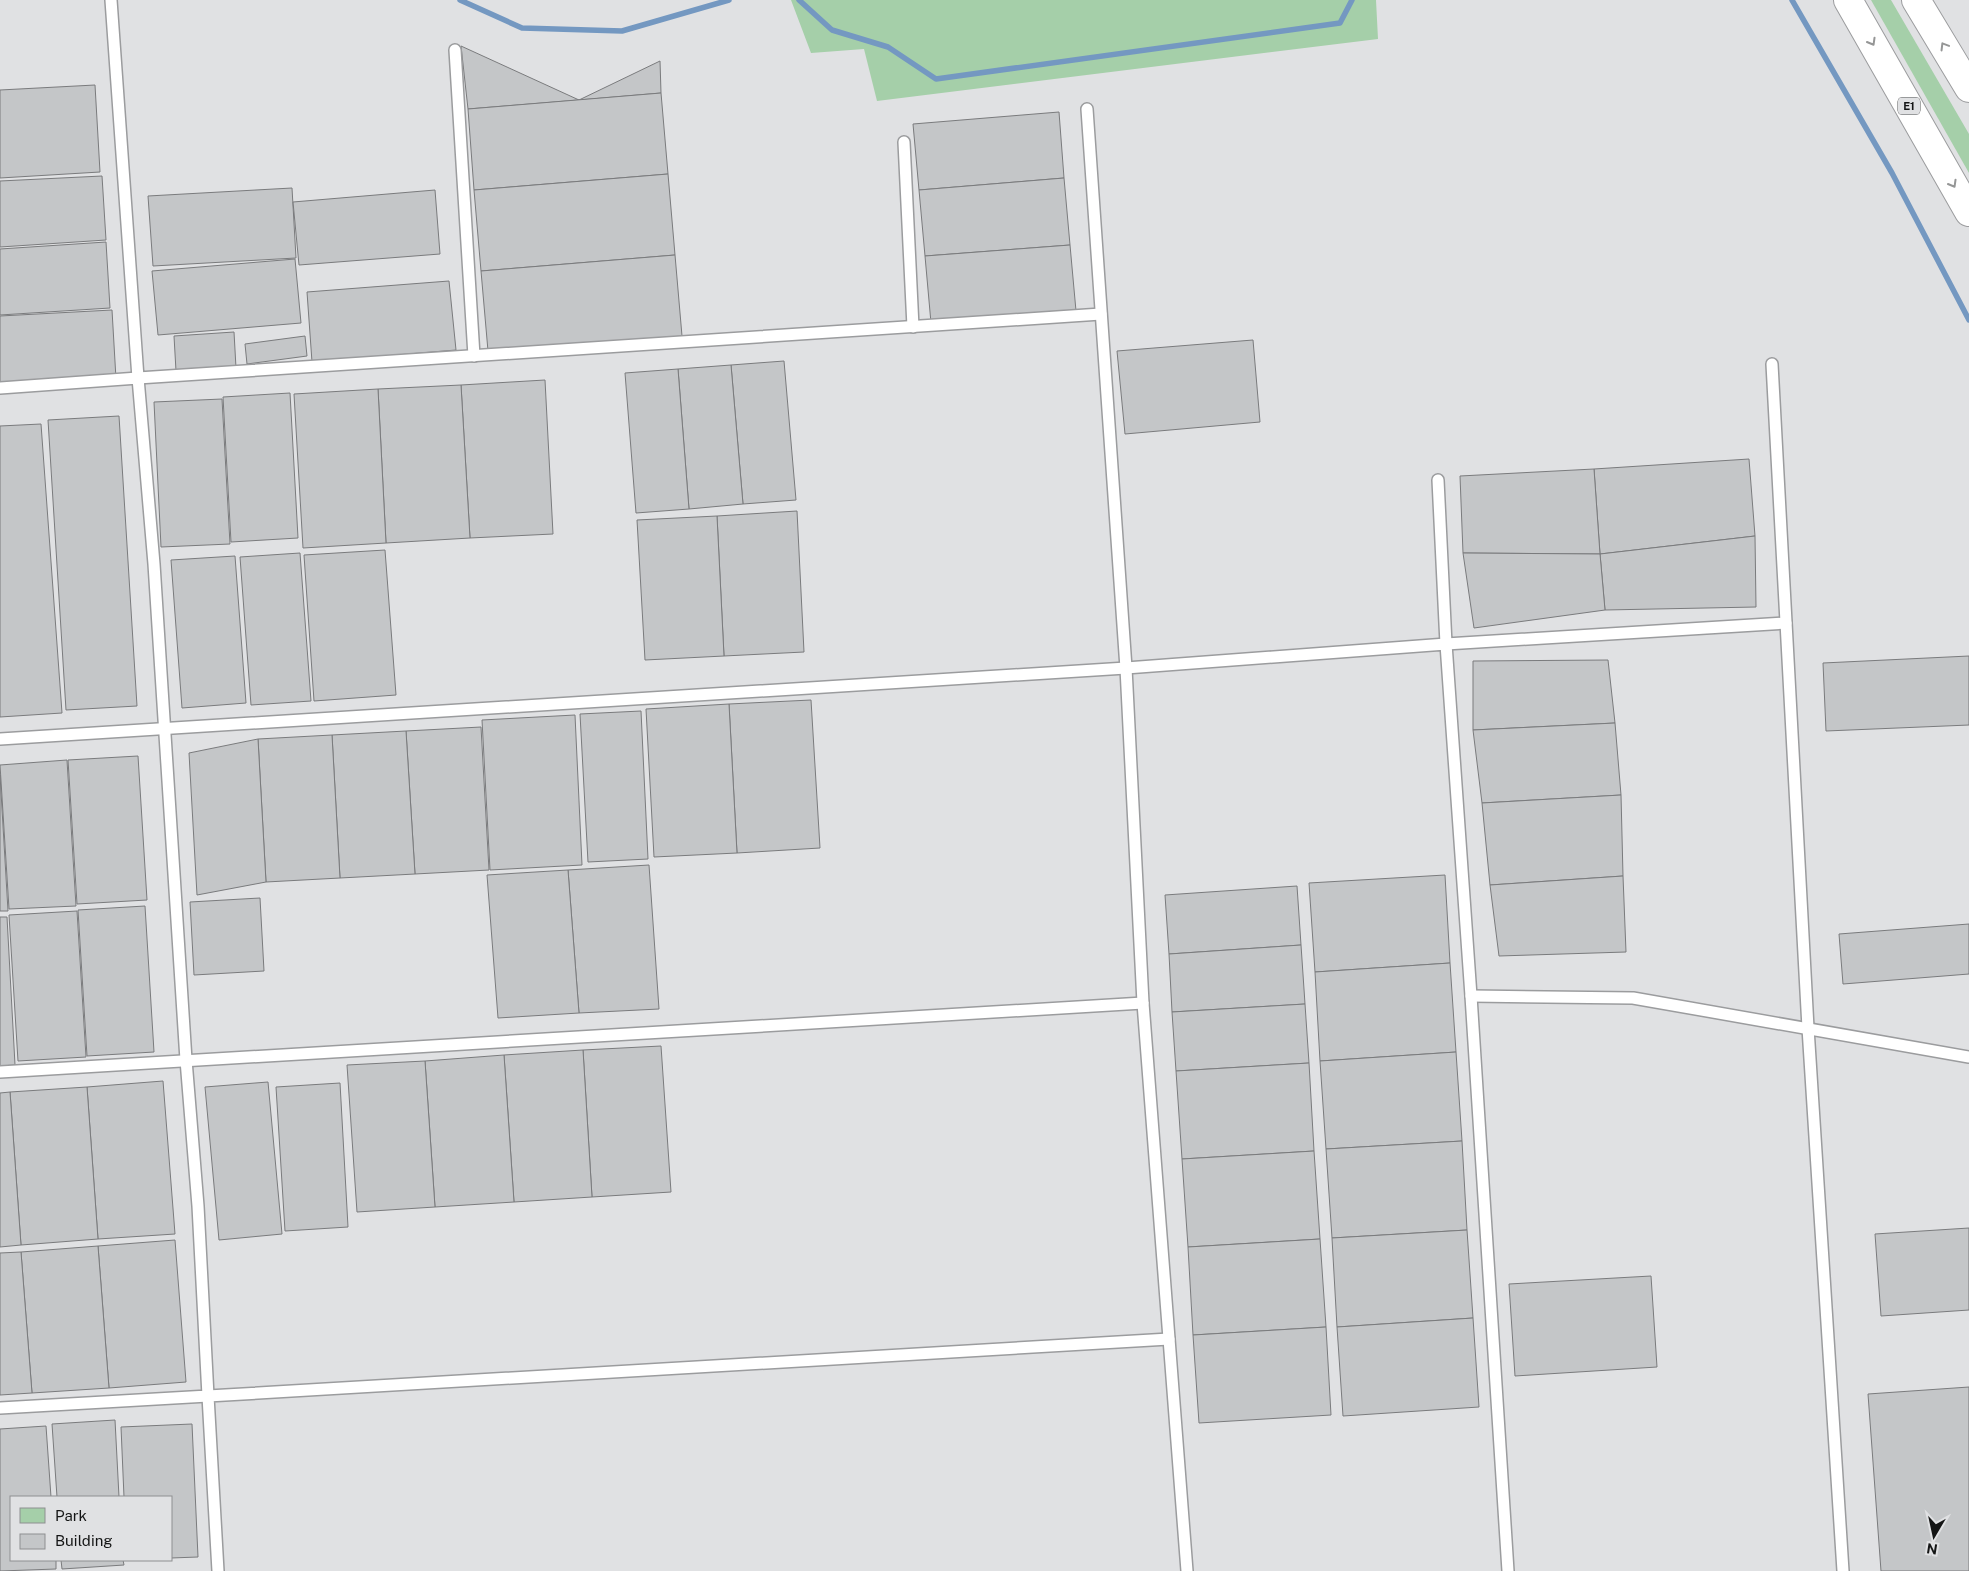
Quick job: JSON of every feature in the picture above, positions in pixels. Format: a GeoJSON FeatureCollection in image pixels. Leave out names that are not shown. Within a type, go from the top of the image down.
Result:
{"type":"FeatureCollection","features":[{"type":"Feature","properties":{"kind":"highway","name":"E1"},"geometry":{"type":"LineString","coordinates":[[1848,0],[1969,212]]}},
{"type":"Feature","properties":{"kind":"highway"},"geometry":{"type":"LineString","coordinates":[[1916,0],[1969,88]]}},
{"type":"Feature","properties":{"kind":"lane"},"geometry":{"type":"LineString","coordinates":[[111,0],[166,730],[186,1060],[198,1206],[218,1571]]}},
{"type":"Feature","properties":{"kind":"lane"},"geometry":{"type":"LineString","coordinates":[[455,50],[474,356]]}},
{"type":"Feature","properties":{"kind":"lane"},"geometry":{"type":"LineString","coordinates":[[1087,109],[1126,668],[1143,1004],[1187,1571]]}},
{"type":"Feature","properties":{"kind":"lane"},"geometry":{"type":"LineString","coordinates":[[904,142],[913,327]]}},
{"type":"Feature","properties":{"kind":"lane"},"geometry":{"type":"LineString","coordinates":[[0,388],[1101,314]]}},
{"type":"Feature","properties":{"kind":"lane"},"geometry":{"type":"LineString","coordinates":[[1772,364],[1808,1028],[1843,1571]]}},
{"type":"Feature","properties":{"kind":"lane"},"geometry":{"type":"LineString","coordinates":[[1438,480],[1446,644],[1508,1571]]}},
{"type":"Feature","properties":{"kind":"lane"},"geometry":{"type":"LineString","coordinates":[[0,739],[1126,668],[1446,644],[1786,623]]}},
{"type":"Feature","properties":{"kind":"lane"},"geometry":{"type":"LineString","coordinates":[[1471,996],[1633,998],[1969,1057]]}},
{"type":"Feature","properties":{"kind":"lane"},"geometry":{"type":"LineString","coordinates":[[0,1072],[1143,1004]]}},
{"type":"Feature","properties":{"kind":"lane"},"geometry":{"type":"LineString","coordinates":[[0,1408],[1169,1339]]}},
{"type":"Feature","properties":{"kind":"green space"},"geometry":{"type":"Polygon","coordinates":[[[791,0],[1376,0],[1378,39],[877,101],[864,49],[811,53],[791,0]]]}},
{"type":"Feature","properties":{"kind":"green space"},"geometry":{"type":"Polygon","coordinates":[[[1871,0],[1891,0],[1969,134],[1969,173],[1871,0]]]}},
{"type":"Feature","properties":{"kind":"building"},"geometry":{"type":"Polygon","coordinates":[[[461,46],[579,100],[468,109],[461,46]]]}},
{"type":"Feature","properties":{"kind":"building"},"geometry":{"type":"Polygon","coordinates":[[[660,61],[661,93],[579,100],[660,61]]]}},
{"type":"Feature","properties":{"kind":"building"},"geometry":{"type":"Polygon","coordinates":[[[95,85],[100,172],[0,178],[0,90],[95,85]]]}},
{"type":"Feature","properties":{"kind":"building"},"geometry":{"type":"Polygon","coordinates":[[[661,93],[668,174],[474,190],[468,109],[661,93]]]}},
{"type":"Feature","properties":{"kind":"building"},"geometry":{"type":"Polygon","coordinates":[[[1059,112],[1064,178],[919,190],[913,124],[1059,112]]]}},
{"type":"Feature","properties":{"kind":"building"},"geometry":{"type":"Polygon","coordinates":[[[668,174],[675,255],[481,271],[474,190],[668,174]]]}},
{"type":"Feature","properties":{"kind":"building"},"geometry":{"type":"Polygon","coordinates":[[[102,176],[106,240],[0,247],[0,181],[102,176]]]}},
{"type":"Feature","properties":{"kind":"building"},"geometry":{"type":"Polygon","coordinates":[[[1064,178],[1070,245],[925,256],[919,190],[1064,178]]]}},
{"type":"Feature","properties":{"kind":"building"},"geometry":{"type":"Polygon","coordinates":[[[292,188],[296,258],[153,266],[148,196],[292,188]]]}},
{"type":"Feature","properties":{"kind":"building"},"geometry":{"type":"Polygon","coordinates":[[[435,190],[440,254],[299,265],[293,202],[435,190]]]}},
{"type":"Feature","properties":{"kind":"building"},"geometry":{"type":"Polygon","coordinates":[[[106,242],[110,308],[0,315],[0,249],[106,242]]]}},
{"type":"Feature","properties":{"kind":"building"},"geometry":{"type":"Polygon","coordinates":[[[1070,245],[1076,311],[931,323],[925,256],[1070,245]]]}},
{"type":"Feature","properties":{"kind":"building"},"geometry":{"type":"Polygon","coordinates":[[[675,255],[682,336],[488,351],[481,271],[675,255]]]}},
{"type":"Feature","properties":{"kind":"building"},"geometry":{"type":"Polygon","coordinates":[[[295,259],[301,323],[158,335],[152,271],[295,259]]]}},
{"type":"Feature","properties":{"kind":"building"},"geometry":{"type":"Polygon","coordinates":[[[449,281],[456,350],[312,362],[307,292],[449,281]]]}},
{"type":"Feature","properties":{"kind":"building"},"geometry":{"type":"Polygon","coordinates":[[[112,310],[116,379],[0,386],[0,316],[112,310]]]}},
{"type":"Feature","properties":{"kind":"building"},"geometry":{"type":"Polygon","coordinates":[[[234,332],[236,368],[176,371],[174,336],[234,332]]]}},
{"type":"Feature","properties":{"kind":"building"},"geometry":{"type":"Polygon","coordinates":[[[305,336],[307,356],[247,364],[245,344],[305,336]]]}},
{"type":"Feature","properties":{"kind":"building"},"geometry":{"type":"Polygon","coordinates":[[[1253,340],[1260,422],[1125,434],[1117,351],[1253,340]]]}},
{"type":"Feature","properties":{"kind":"building"},"geometry":{"type":"Polygon","coordinates":[[[784,361],[796,500],[743,504],[731,365],[784,361]]]}},
{"type":"Feature","properties":{"kind":"building"},"geometry":{"type":"Polygon","coordinates":[[[731,365],[743,504],[689,509],[678,369],[731,365]]]}},
{"type":"Feature","properties":{"kind":"building"},"geometry":{"type":"Polygon","coordinates":[[[678,369],[689,509],[636,513],[625,373],[678,369]]]}},
{"type":"Feature","properties":{"kind":"building"},"geometry":{"type":"Polygon","coordinates":[[[545,380],[553,534],[470,538],[461,385],[545,380]]]}},
{"type":"Feature","properties":{"kind":"building"},"geometry":{"type":"Polygon","coordinates":[[[461,385],[470,538],[386,543],[378,389],[461,385]]]}},
{"type":"Feature","properties":{"kind":"building"},"geometry":{"type":"Polygon","coordinates":[[[378,389],[386,543],[303,548],[294,394],[378,389]]]}},
{"type":"Feature","properties":{"kind":"building"},"geometry":{"type":"Polygon","coordinates":[[[290,393],[298,538],[231,542],[223,397],[290,393]]]}},
{"type":"Feature","properties":{"kind":"building"},"geometry":{"type":"Polygon","coordinates":[[[222,399],[230,544],[161,547],[154,402],[222,399]]]}},
{"type":"Feature","properties":{"kind":"building"},"geometry":{"type":"Polygon","coordinates":[[[119,416],[137,706],[66,710],[48,420],[119,416]]]}},
{"type":"Feature","properties":{"kind":"building"},"geometry":{"type":"Polygon","coordinates":[[[41,424],[62,713],[0,717],[0,426],[41,424]]]}},
{"type":"Feature","properties":{"kind":"building"},"geometry":{"type":"Polygon","coordinates":[[[1749,459],[1755,536],[1600,554],[1594,469],[1749,459]]]}},
{"type":"Feature","properties":{"kind":"building"},"geometry":{"type":"Polygon","coordinates":[[[1594,469],[1600,554],[1463,553],[1460,476],[1594,469]]]}},
{"type":"Feature","properties":{"kind":"building"},"geometry":{"type":"Polygon","coordinates":[[[797,511],[804,652],[724,656],[717,516],[797,511]]]}},
{"type":"Feature","properties":{"kind":"building"},"geometry":{"type":"Polygon","coordinates":[[[717,516],[724,656],[645,660],[637,520],[717,516]]]}},
{"type":"Feature","properties":{"kind":"building"},"geometry":{"type":"Polygon","coordinates":[[[1755,536],[1756,607],[1605,610],[1600,554],[1755,536]]]}},
{"type":"Feature","properties":{"kind":"building"},"geometry":{"type":"Polygon","coordinates":[[[385,550],[396,695],[314,701],[304,555],[385,550]]]}},
{"type":"Feature","properties":{"kind":"building"},"geometry":{"type":"Polygon","coordinates":[[[300,553],[311,701],[251,705],[240,557],[300,553]]]}},
{"type":"Feature","properties":{"kind":"building"},"geometry":{"type":"Polygon","coordinates":[[[1463,553],[1600,554],[1605,610],[1474,628],[1463,553]]]}},
{"type":"Feature","properties":{"kind":"building"},"geometry":{"type":"Polygon","coordinates":[[[235,556],[246,703],[182,708],[171,560],[235,556]]]}},
{"type":"Feature","properties":{"kind":"building"},"geometry":{"type":"Polygon","coordinates":[[[1969,656],[1969,725],[1826,731],[1823,663],[1969,656]]]}},
{"type":"Feature","properties":{"kind":"building"},"geometry":{"type":"Polygon","coordinates":[[[1608,660],[1615,723],[1473,730],[1473,661],[1608,660]]]}},
{"type":"Feature","properties":{"kind":"building"},"geometry":{"type":"Polygon","coordinates":[[[811,700],[820,848],[737,853],[729,704],[811,700]]]}},
{"type":"Feature","properties":{"kind":"building"},"geometry":{"type":"Polygon","coordinates":[[[729,704],[737,853],[654,857],[646,709],[729,704]]]}},
{"type":"Feature","properties":{"kind":"building"},"geometry":{"type":"Polygon","coordinates":[[[641,711],[648,859],[588,862],[580,714],[641,711]]]}},
{"type":"Feature","properties":{"kind":"building"},"geometry":{"type":"Polygon","coordinates":[[[575,715],[582,865],[490,870],[482,720],[575,715]]]}},
{"type":"Feature","properties":{"kind":"building"},"geometry":{"type":"Polygon","coordinates":[[[1615,723],[1621,795],[1482,803],[1473,730],[1615,723]]]}},
{"type":"Feature","properties":{"kind":"building"},"geometry":{"type":"Polygon","coordinates":[[[481,727],[489,870],[415,874],[406,731],[481,727]]]}},
{"type":"Feature","properties":{"kind":"building"},"geometry":{"type":"Polygon","coordinates":[[[406,731],[415,874],[340,878],[332,735],[406,731]]]}},
{"type":"Feature","properties":{"kind":"building"},"geometry":{"type":"Polygon","coordinates":[[[332,735],[340,878],[266,882],[258,739],[332,735]]]}},
{"type":"Feature","properties":{"kind":"building"},"geometry":{"type":"Polygon","coordinates":[[[258,739],[266,882],[197,895],[189,753],[258,739]]]}},
{"type":"Feature","properties":{"kind":"building"},"geometry":{"type":"Polygon","coordinates":[[[138,756],[147,900],[77,904],[68,760],[138,756]]]}},
{"type":"Feature","properties":{"kind":"building"},"geometry":{"type":"Polygon","coordinates":[[[67,760],[76,906],[9,909],[0,765],[67,760]]]}},
{"type":"Feature","properties":{"kind":"building"},"geometry":{"type":"Polygon","coordinates":[[[0,775],[8,911],[0,911],[0,775]]]}},
{"type":"Feature","properties":{"kind":"building"},"geometry":{"type":"Polygon","coordinates":[[[1621,795],[1623,876],[1490,885],[1482,803],[1621,795]]]}},
{"type":"Feature","properties":{"kind":"building"},"geometry":{"type":"Polygon","coordinates":[[[649,865],[659,1009],[579,1013],[568,870],[649,865]]]}},
{"type":"Feature","properties":{"kind":"building"},"geometry":{"type":"Polygon","coordinates":[[[568,870],[579,1013],[498,1018],[487,875],[568,870]]]}},
{"type":"Feature","properties":{"kind":"building"},"geometry":{"type":"Polygon","coordinates":[[[1445,875],[1450,963],[1315,972],[1309,883],[1445,875]]]}},
{"type":"Feature","properties":{"kind":"building"},"geometry":{"type":"Polygon","coordinates":[[[1623,876],[1626,952],[1499,956],[1490,885],[1623,876]]]}},
{"type":"Feature","properties":{"kind":"building"},"geometry":{"type":"Polygon","coordinates":[[[1297,886],[1301,945],[1169,954],[1165,895],[1297,886]]]}},
{"type":"Feature","properties":{"kind":"building"},"geometry":{"type":"Polygon","coordinates":[[[260,898],[264,971],[194,975],[190,902],[260,898]]]}},
{"type":"Feature","properties":{"kind":"building"},"geometry":{"type":"Polygon","coordinates":[[[145,906],[154,1052],[87,1056],[78,910],[145,906]]]}},
{"type":"Feature","properties":{"kind":"building"},"geometry":{"type":"Polygon","coordinates":[[[77,911],[86,1057],[18,1061],[9,915],[77,911]]]}},
{"type":"Feature","properties":{"kind":"building"},"geometry":{"type":"Polygon","coordinates":[[[0,917],[7,917],[15,1065],[0,1066],[0,917]]]}},
{"type":"Feature","properties":{"kind":"building"},"geometry":{"type":"Polygon","coordinates":[[[1969,924],[1969,974],[1843,984],[1839,934],[1969,924]]]}},
{"type":"Feature","properties":{"kind":"building"},"geometry":{"type":"Polygon","coordinates":[[[1301,945],[1305,1004],[1172,1012],[1169,954],[1301,945]]]}},
{"type":"Feature","properties":{"kind":"building"},"geometry":{"type":"Polygon","coordinates":[[[1450,963],[1456,1052],[1320,1061],[1315,972],[1450,963]]]}},
{"type":"Feature","properties":{"kind":"building"},"geometry":{"type":"Polygon","coordinates":[[[1305,1004],[1309,1063],[1176,1071],[1172,1012],[1305,1004]]]}},
{"type":"Feature","properties":{"kind":"building"},"geometry":{"type":"Polygon","coordinates":[[[661,1046],[671,1192],[592,1197],[583,1050],[661,1046]]]}},
{"type":"Feature","properties":{"kind":"building"},"geometry":{"type":"Polygon","coordinates":[[[583,1050],[592,1197],[514,1202],[504,1055],[583,1050]]]}},
{"type":"Feature","properties":{"kind":"building"},"geometry":{"type":"Polygon","coordinates":[[[1456,1052],[1462,1141],[1326,1149],[1320,1061],[1456,1052]]]}},
{"type":"Feature","properties":{"kind":"building"},"geometry":{"type":"Polygon","coordinates":[[[504,1055],[514,1202],[435,1207],[425,1061],[504,1055]]]}},
{"type":"Feature","properties":{"kind":"building"},"geometry":{"type":"Polygon","coordinates":[[[425,1061],[435,1207],[357,1212],[347,1065],[425,1061]]]}},
{"type":"Feature","properties":{"kind":"building"},"geometry":{"type":"Polygon","coordinates":[[[1309,1063],[1314,1151],[1182,1159],[1176,1071],[1309,1063]]]}},
{"type":"Feature","properties":{"kind":"building"},"geometry":{"type":"Polygon","coordinates":[[[163,1081],[175,1234],[98,1239],[87,1087],[163,1081]]]}},
{"type":"Feature","properties":{"kind":"building"},"geometry":{"type":"Polygon","coordinates":[[[268,1082],[282,1234],[219,1240],[205,1087],[268,1082]]]}},
{"type":"Feature","properties":{"kind":"building"},"geometry":{"type":"Polygon","coordinates":[[[340,1083],[348,1227],[285,1231],[276,1087],[340,1083]]]}},
{"type":"Feature","properties":{"kind":"building"},"geometry":{"type":"Polygon","coordinates":[[[87,1087],[98,1239],[21,1245],[10,1092],[87,1087]]]}},
{"type":"Feature","properties":{"kind":"building"},"geometry":{"type":"Polygon","coordinates":[[[10,1092],[21,1245],[0,1247],[0,1093],[10,1092]]]}},
{"type":"Feature","properties":{"kind":"building"},"geometry":{"type":"Polygon","coordinates":[[[1462,1141],[1467,1230],[1332,1238],[1326,1149],[1462,1141]]]}},
{"type":"Feature","properties":{"kind":"building"},"geometry":{"type":"Polygon","coordinates":[[[1314,1151],[1320,1239],[1188,1247],[1182,1159],[1314,1151]]]}},
{"type":"Feature","properties":{"kind":"building"},"geometry":{"type":"Polygon","coordinates":[[[1969,1228],[1969,1310],[1881,1316],[1875,1234],[1969,1228]]]}},
{"type":"Feature","properties":{"kind":"building"},"geometry":{"type":"Polygon","coordinates":[[[1467,1230],[1473,1318],[1337,1327],[1332,1238],[1467,1230]]]}},
{"type":"Feature","properties":{"kind":"building"},"geometry":{"type":"Polygon","coordinates":[[[1320,1239],[1326,1327],[1193,1335],[1188,1247],[1320,1239]]]}},
{"type":"Feature","properties":{"kind":"building"},"geometry":{"type":"Polygon","coordinates":[[[175,1240],[186,1382],[109,1388],[98,1246],[175,1240]]]}},
{"type":"Feature","properties":{"kind":"building"},"geometry":{"type":"Polygon","coordinates":[[[98,1246],[109,1388],[32,1393],[21,1252],[98,1246]]]}},
{"type":"Feature","properties":{"kind":"building"},"geometry":{"type":"Polygon","coordinates":[[[21,1252],[32,1393],[0,1395],[0,1253],[21,1252]]]}},
{"type":"Feature","properties":{"kind":"building"},"geometry":{"type":"Polygon","coordinates":[[[1651,1276],[1657,1367],[1515,1376],[1509,1284],[1651,1276]]]}},
{"type":"Feature","properties":{"kind":"building"},"geometry":{"type":"Polygon","coordinates":[[[1473,1318],[1479,1407],[1343,1416],[1337,1327],[1473,1318]]]}},
{"type":"Feature","properties":{"kind":"building"},"geometry":{"type":"Polygon","coordinates":[[[1326,1327],[1331,1415],[1199,1423],[1193,1335],[1326,1327]]]}},
{"type":"Feature","properties":{"kind":"building"},"geometry":{"type":"Polygon","coordinates":[[[1969,1387],[1969,1571],[1881,1571],[1868,1394],[1969,1387]]]}},
{"type":"Feature","properties":{"kind":"building"},"geometry":{"type":"Polygon","coordinates":[[[115,1420],[119,1496],[57,1496],[52,1424],[115,1420]]]}},
{"type":"Feature","properties":{"kind":"building"},"geometry":{"type":"Polygon","coordinates":[[[192,1424],[198,1557],[172,1558],[172,1496],[124,1496],[121,1427],[192,1424]]]}},
{"type":"Feature","properties":{"kind":"building"},"geometry":{"type":"Polygon","coordinates":[[[46,1426],[51,1496],[10,1496],[10,1561],[56,1561],[56,1569],[0,1571],[0,1429],[46,1426]]]}},
{"type":"Feature","properties":{"kind":"building"},"geometry":{"type":"Polygon","coordinates":[[[61,1561],[123,1561],[124,1565],[62,1569],[61,1561]]]}},
{"type":"Feature","properties":{"kind":"waterway"},"geometry":{"type":"LineString","coordinates":[[460,0],[522,28],[622,31],[729,0]]}},
{"type":"Feature","properties":{"kind":"waterway"},"geometry":{"type":"LineString","coordinates":[[799,0],[832,30],[888,47],[936,79],[1340,23],[1352,0]]}},
{"type":"Feature","properties":{"kind":"waterway"},"geometry":{"type":"LineString","coordinates":[[1792,0],[1892,173],[1969,320]]}}]}
